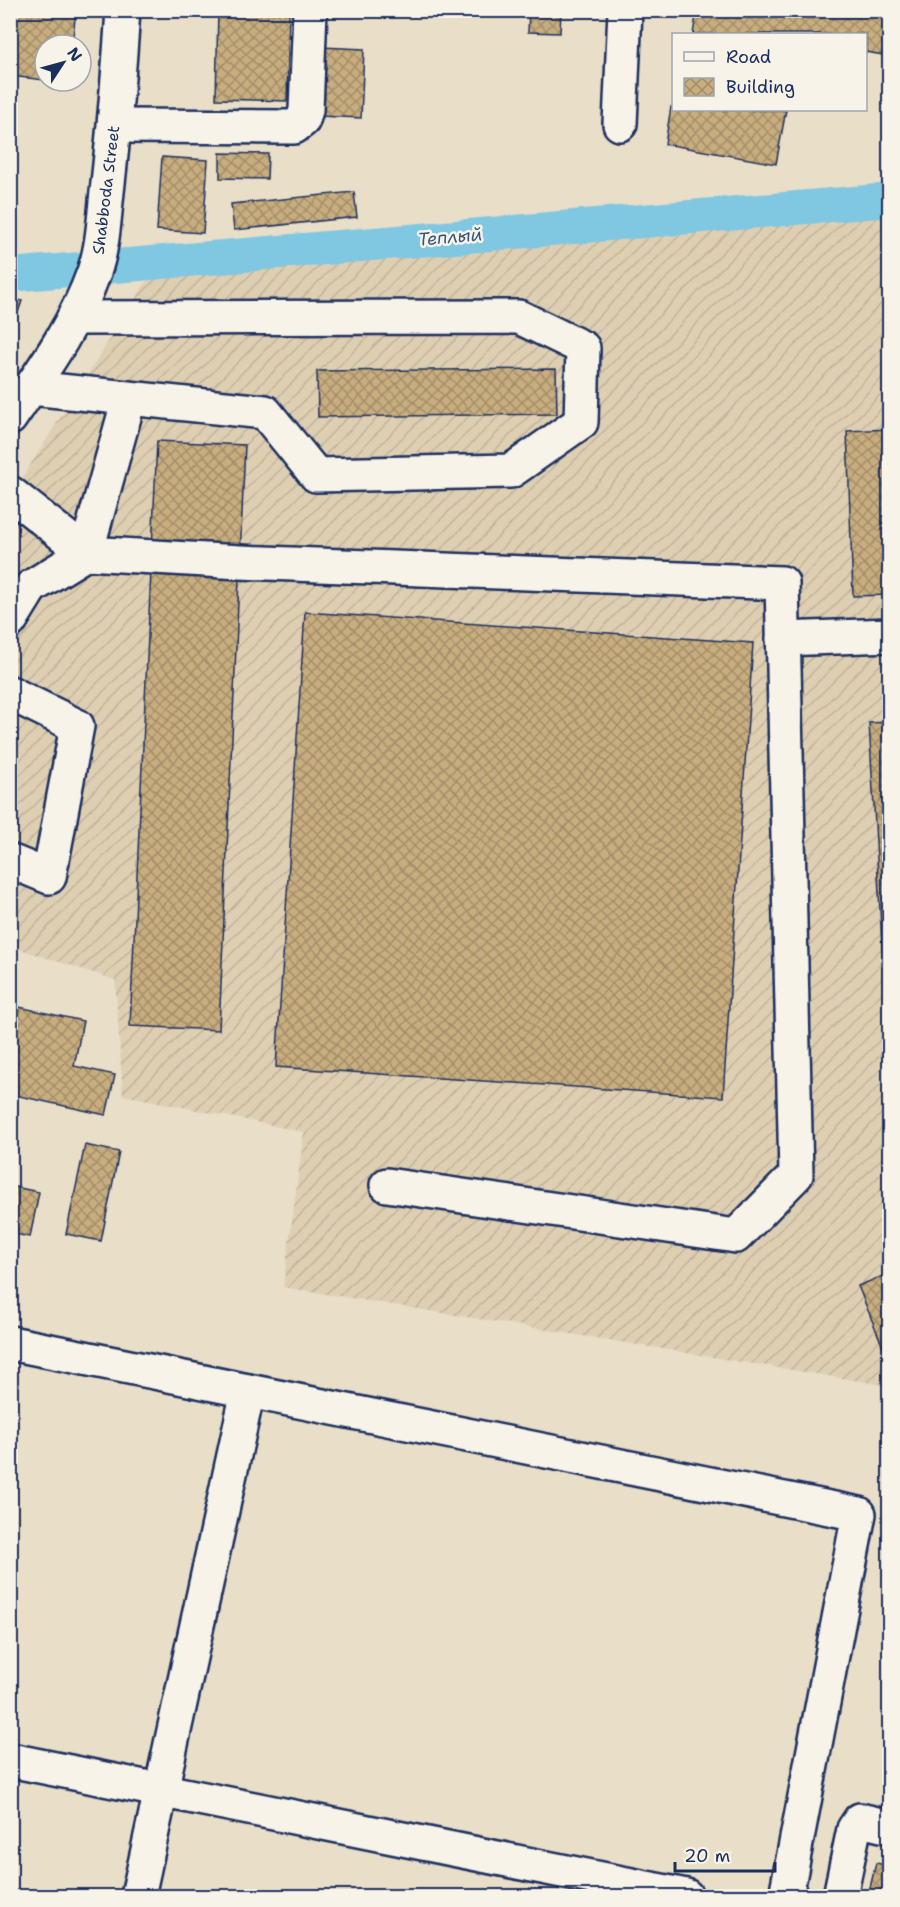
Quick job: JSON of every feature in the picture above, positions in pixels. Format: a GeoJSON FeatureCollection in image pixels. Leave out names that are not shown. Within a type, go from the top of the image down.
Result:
{"type":"FeatureCollection","features":[{"type":"Feature","properties":{"kind":"street","name":"Shabboda Street"},"geometry":{"type":"LineString","coordinates":[[10,418],[63,340],[95,270],[101,243],[115,126],[123,10]]}},
{"type":"Feature","properties":{"kind":"street"},"geometry":{"type":"LineString","coordinates":[[115,126],[294,127],[303,120],[306,110],[310,10]]}},
{"type":"Feature","properties":{"kind":"street"},"geometry":{"type":"LineString","coordinates":[[620,124],[625,10]]}},
{"type":"Feature","properties":{"kind":"street"},"geometry":{"type":"LineString","coordinates":[[30,388],[265,412],[316,475],[511,471],[581,422],[583,348],[519,317],[74,318]]}},
{"type":"Feature","properties":{"kind":"street"},"geometry":{"type":"LineString","coordinates":[[10,621],[31,587],[86,553],[129,399]]}},
{"type":"Feature","properties":{"kind":"street"},"geometry":{"type":"LineString","coordinates":[[10,493],[86,553],[240,562],[782,583],[796,1175],[736,1236],[387,1185]]}},
{"type":"Feature","properties":{"kind":"street"},"geometry":{"type":"LineString","coordinates":[[783,639],[890,635]]}},
{"type":"Feature","properties":{"kind":"street"},"geometry":{"type":"LineString","coordinates":[[10,693],[77,726],[49,876],[10,861]]}},
{"type":"Feature","properties":{"kind":"street"},"geometry":{"type":"LineString","coordinates":[[10,1343],[859,1514],[786,1896]]}},
{"type":"Feature","properties":{"kind":"street"},"geometry":{"type":"LineString","coordinates":[[138,1896],[248,1391]]}},
{"type":"Feature","properties":{"kind":"street"},"geometry":{"type":"LineString","coordinates":[[10,1760],[686,1896]]}},
{"type":"Feature","properties":{"kind":"street"},"geometry":{"type":"LineString","coordinates":[[840,1896],[854,1829],[860,1820],[890,1827]]}},
{"type":"Feature","properties":{"kind":"shaded area"},"geometry":{"type":"Polygon","coordinates":[[[889,204],[889,1386],[283,1287],[304,1132],[123,1095],[115,980],[11,946],[10,497],[150,276],[889,204]]]}},
{"type":"Feature","properties":{"kind":"building"},"geometry":{"type":"Polygon","coordinates":[[[10,10],[76,10],[73,33],[33,33],[33,79],[10,76],[10,10]]]}},
{"type":"Feature","properties":{"kind":"building"},"geometry":{"type":"Polygon","coordinates":[[[218,10],[289,10],[287,101],[216,99],[218,10]]]}},
{"type":"Feature","properties":{"kind":"building"},"geometry":{"type":"Polygon","coordinates":[[[529,10],[561,10],[560,33],[528,32],[529,10]]]}},
{"type":"Feature","properties":{"kind":"building"},"geometry":{"type":"Polygon","coordinates":[[[697,10],[890,10],[890,56],[867,52],[867,33],[693,33],[697,10]]]}},
{"type":"Feature","properties":{"kind":"building"},"geometry":{"type":"Polygon","coordinates":[[[321,47],[364,49],[361,118],[319,116],[321,47]]]}},
{"type":"Feature","properties":{"kind":"building"},"geometry":{"type":"Polygon","coordinates":[[[671,107],[672,111],[786,111],[776,164],[665,144],[671,107]]]}},
{"type":"Feature","properties":{"kind":"building"},"geometry":{"type":"Polygon","coordinates":[[[220,153],[268,154],[267,179],[220,178],[220,153]]]}},
{"type":"Feature","properties":{"kind":"building"},"geometry":{"type":"Polygon","coordinates":[[[162,157],[208,160],[203,233],[157,230],[162,157]]]}},
{"type":"Feature","properties":{"kind":"building"},"geometry":{"type":"Polygon","coordinates":[[[354,192],[357,217],[234,230],[231,204],[354,192]]]}},
{"type":"Feature","properties":{"kind":"building"},"geometry":{"type":"Polygon","coordinates":[[[10,297],[22,301],[10,335],[10,297]]]}},
{"type":"Feature","properties":{"kind":"building"},"geometry":{"type":"Polygon","coordinates":[[[556,369],[557,414],[318,417],[317,371],[556,369]]]}},
{"type":"Feature","properties":{"kind":"building"},"geometry":{"type":"Polygon","coordinates":[[[890,429],[890,595],[853,596],[847,431],[890,429]]]}},
{"type":"Feature","properties":{"kind":"building"},"geometry":{"type":"Polygon","coordinates":[[[157,441],[245,445],[219,1030],[130,1026],[157,441]]]}},
{"type":"Feature","properties":{"kind":"building"},"geometry":{"type":"Polygon","coordinates":[[[305,612],[753,643],[723,1097],[276,1067],[305,612]]]}},
{"type":"Feature","properties":{"kind":"building"},"geometry":{"type":"Polygon","coordinates":[[[890,722],[890,1080],[869,723],[890,722]]]}},
{"type":"Feature","properties":{"kind":"building"},"geometry":{"type":"Polygon","coordinates":[[[19,1007],[83,1021],[74,1066],[115,1075],[106,1115],[10,1094],[10,1048],[19,1007]]]}},
{"type":"Feature","properties":{"kind":"building"},"geometry":{"type":"Polygon","coordinates":[[[85,1145],[119,1152],[101,1241],[66,1234],[85,1145]]]}},
{"type":"Feature","properties":{"kind":"building"},"geometry":{"type":"Polygon","coordinates":[[[10,1186],[39,1192],[30,1237],[10,1233],[10,1186]]]}},
{"type":"Feature","properties":{"kind":"building"},"geometry":{"type":"Polygon","coordinates":[[[890,1273],[890,1364],[858,1286],[890,1273]]]}},
{"type":"Feature","properties":{"kind":"building"},"geometry":{"type":"Polygon","coordinates":[[[876,1863],[890,1866],[890,1896],[868,1896],[876,1863]]]}},
{"type":"Feature","properties":{"kind":"waterway","name":"Теплый"},"geometry":{"type":"LineString","coordinates":[[10,275],[890,200]]}}]}
